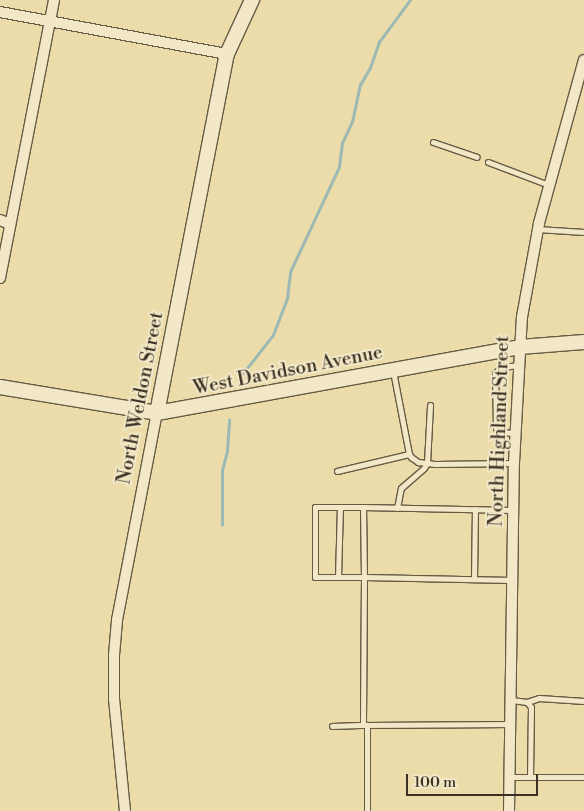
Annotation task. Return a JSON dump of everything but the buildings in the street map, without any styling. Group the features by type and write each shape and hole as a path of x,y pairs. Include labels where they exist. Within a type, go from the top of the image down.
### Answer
{"street":[{"path":"0,278 5,222 54,0"},
{"name":"North Weldon Street","path":"125,811 114,699 114,654 117,620 227,54 252,0"},
{"path":"0,12 227,54"},
{"name":"North Highland Street","path":"509,811 514,463 522,317 537,229 584,60"},
{"name":"West Davidson Avenue","path":"0,387 157,413 520,347 584,342"}],"lane":[{"path":"433,142 477,157"},
{"path":"488,162 549,185"},
{"path":"537,229 584,232"},
{"path":"516,433 499,432 496,428 495,373 502,367 519,365"},
{"path":"393,370 409,454 418,462 514,463"},
{"path":"396,508 400,488 424,468 427,463 430,406"},
{"path":"337,471 409,454"},
{"path":"513,580 315,577 315,506 514,510"},
{"path":"338,577 340,507"},
{"path":"363,507 367,811"},
{"path":"474,579 475,509"},
{"path":"510,700 527,702 539,698 584,701"},
{"path":"527,702 531,707 530,777"},
{"path":"332,726 510,724"},
{"path":"509,777 584,777"}],"waterway":[{"path":"240,377 273,335 287,298 290,272 339,167 342,143 352,122 360,85 370,68 379,42 410,0"},
{"path":"222,525 222,470 227,451 229,420"}]}
